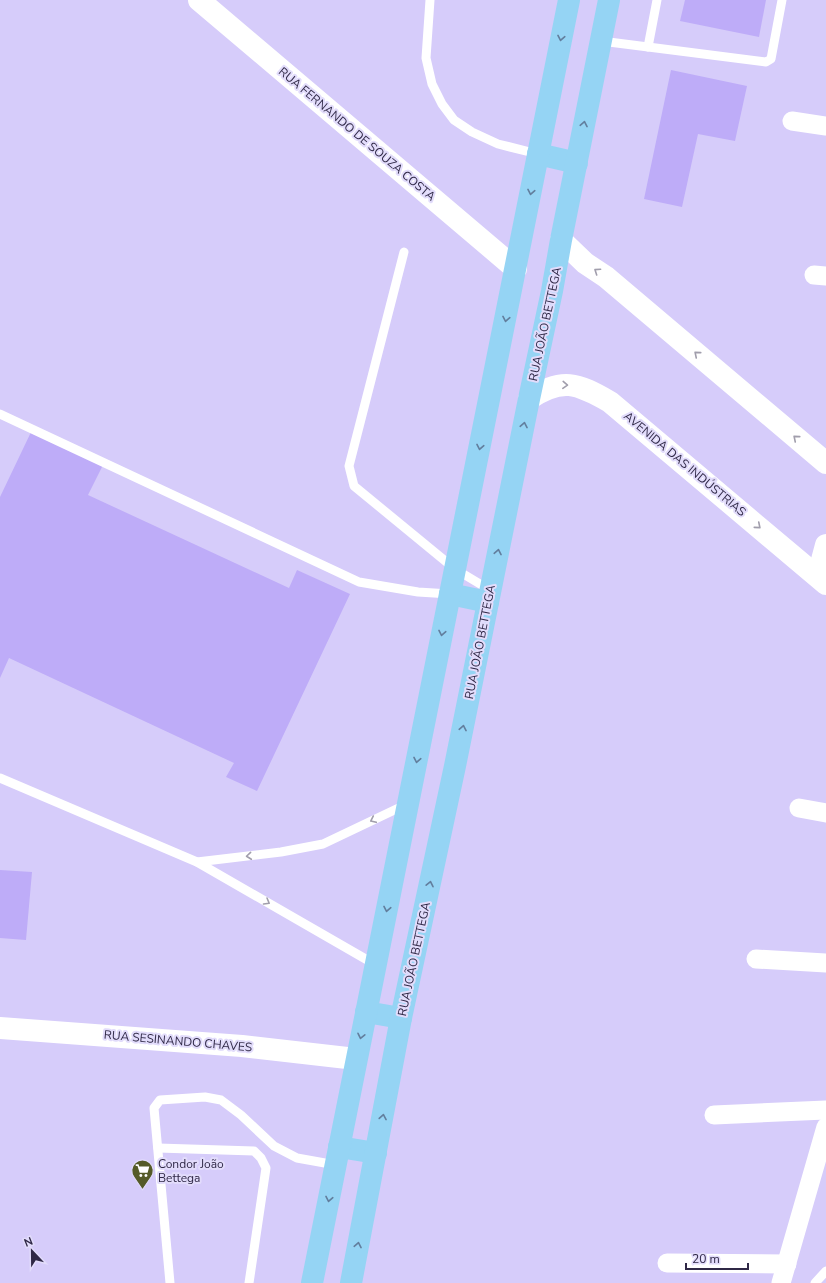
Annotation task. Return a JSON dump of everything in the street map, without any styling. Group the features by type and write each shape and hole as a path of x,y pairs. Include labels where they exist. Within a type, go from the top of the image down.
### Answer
{"main road":[{"path":"312,1283 569,0"},
{"name":"RUA JOÃO BETTEGA","path":"351,1283 401,1018 490,596 610,0"},
{"path":"538,154 577,163"},
{"path":"450,594 490,596"},
{"path":"366,1012 401,1018"},
{"path":"337,1156 376,1153"}],"street":[{"name":"RUA FERNANDO DE SOUZA COSTA","path":"199,0 516,269"},
{"path":"792,121 826,126"},
{"path":"561,240 585,263 606,277 826,463"},
{"name":"AVENIDA DAS INDÚSTRIAS","path":"529,399 541,391 557,385 566,385 580,386 610,402 823,581"},
{"path":"823,581 822,560 826,545"},
{"path":"799,808 826,813"},
{"path":"756,958 826,963"},
{"name":"RUA SESINANDO CHAVES","path":"0,1028 242,1046 356,1059"},
{"path":"714,1115 826,1110"},
{"path":"781,1283 826,1127"},
{"path":"667,1263 787,1264"}],"lane":[{"path":"430,0 426,58 432,84 442,104 454,120 472,132 498,144 538,154"},
{"path":"648,46 657,0"},
{"path":"601,41 766,62 771,59 782,0"},
{"path":"404,252 349,466 351,477 354,486 490,596"},
{"path":"0,414 358,582 418,592 450,594"},
{"path":"0,778 197,862 376,965"},
{"path":"197,862 280,852 323,844 408,803"},
{"path":"170,1283 154,1108 160,1100 206,1097 221,1100 241,1115 274,1146 297,1158 337,1156"},
{"path":"158,1148 254,1151 261,1158 266,1168 250,1283"},
{"path":"815,1283 826,1271"}],"building":[{"path":"685,0 766,0 759,37 680,21"},
{"path":"671,70 747,86 735,141 698,134 682,207 644,199"},
{"path":"32,430 104,463 88,495 289,588 297,570 350,594 257,791 226,777 234,763 9,658 0,678 0,497"},
{"path":"0,870 32,872 26,940 0,938"}],"place":[{"name":"Condor João Bettega","path":"143,1190"}]}
